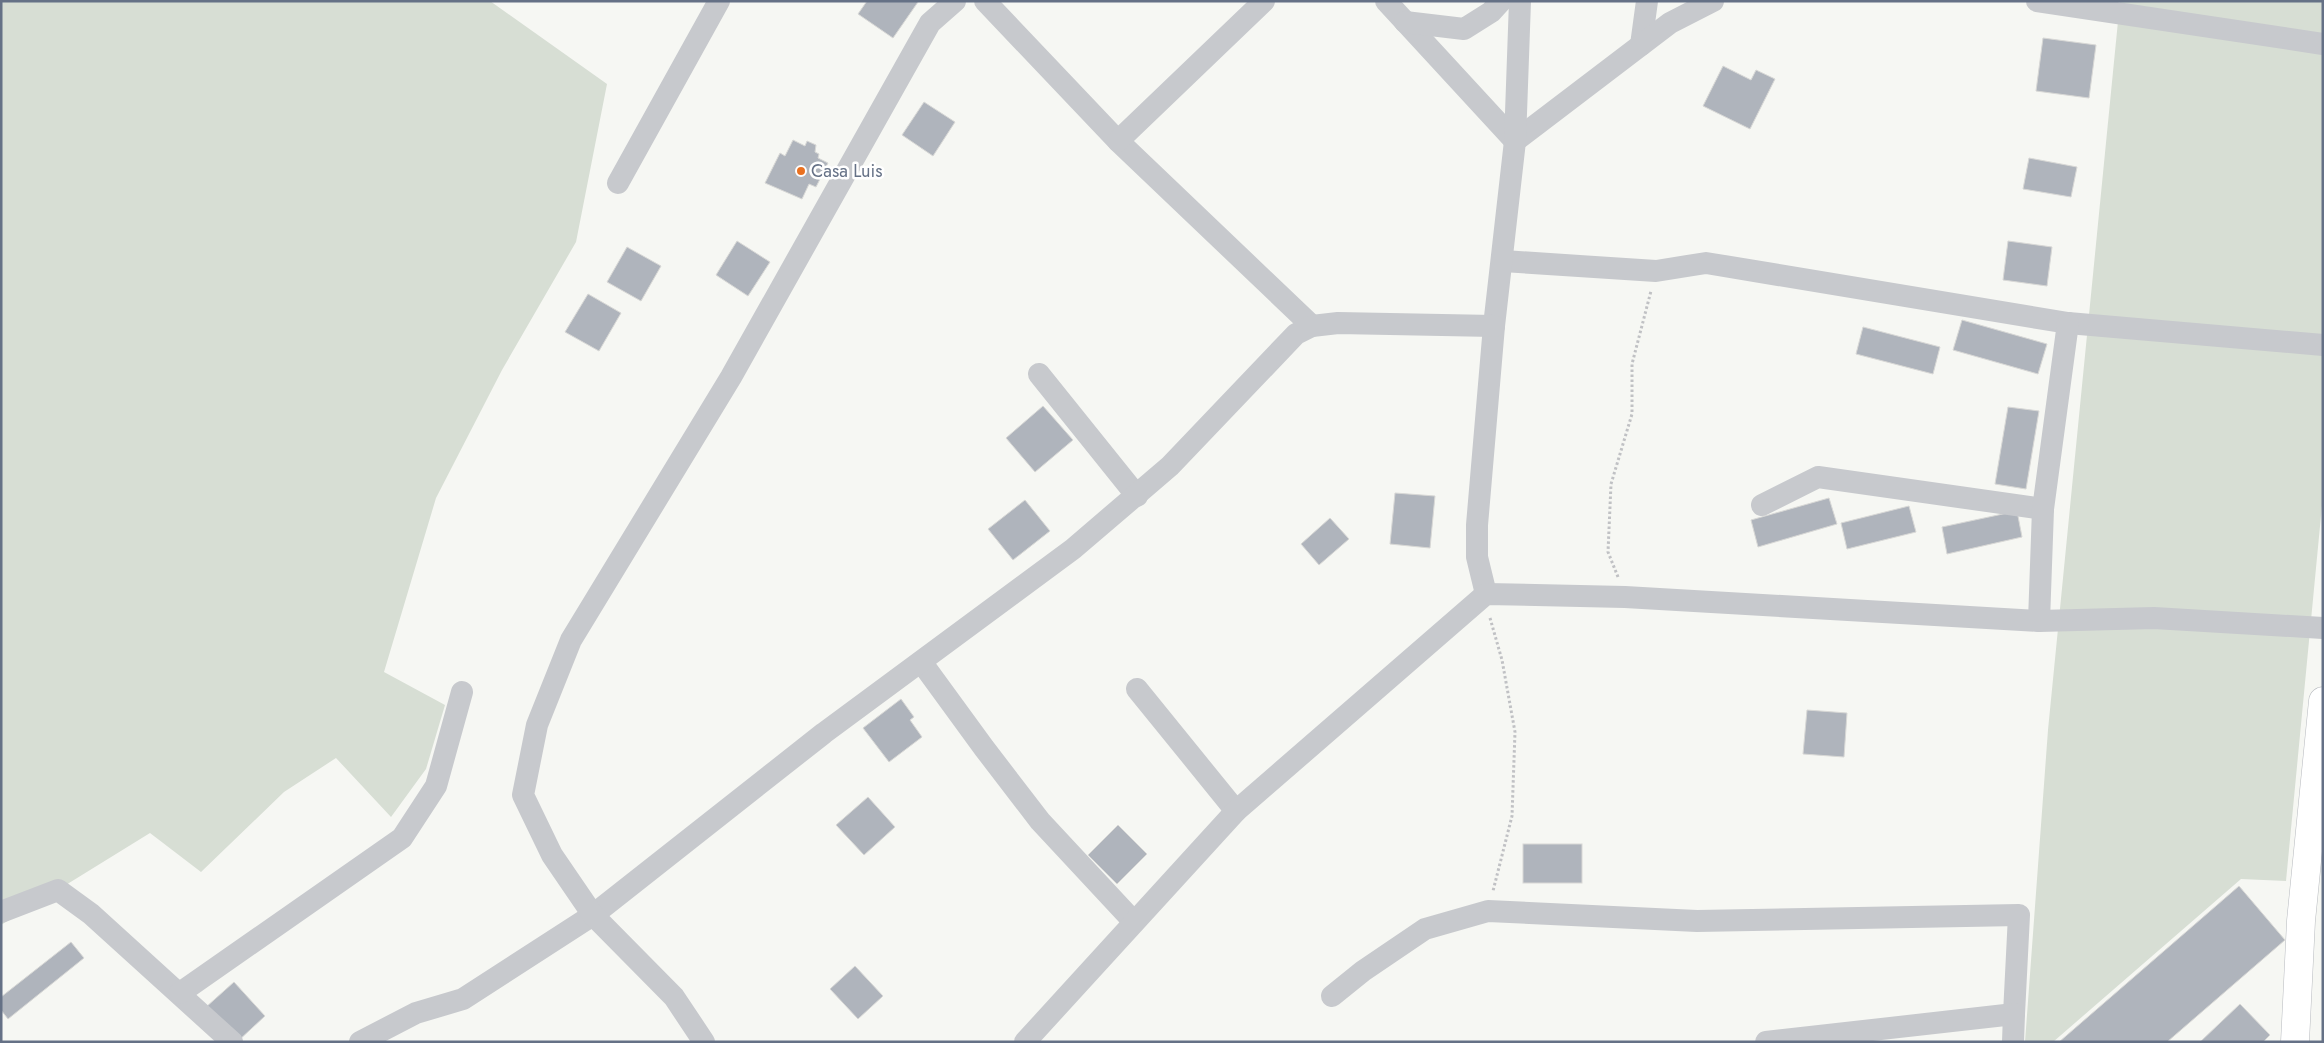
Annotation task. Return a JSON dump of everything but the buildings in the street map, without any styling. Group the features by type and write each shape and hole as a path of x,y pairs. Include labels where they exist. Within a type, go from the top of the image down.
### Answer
{"main road":[{"path":"2294,1042 2300,921 2323,700"}],"street":[{"path":"618,183 719,1"},
{"path":"704,1042 674,997 594,915 552,855 523,795 537,725 570,640 731,377 930,23 955,1"},
{"path":"986,1 1118,141 1312,326"},
{"path":"1118,141 1264,1"},
{"path":"1386,1 1515,140"},
{"path":"1405,22 1464,29 1491,12 1501,1"},
{"path":"1486,594 1477,557 1477,525 1494,326 1503,261 1515,140 1520,1"},
{"path":"1641,45 1647,1"},
{"path":"1515,140 1670,23 1713,1"},
{"path":"2038,1 2323,44"},
{"path":"1503,261 1656,271 1706,263 2068,323 2323,345"},
{"path":"360,1042 416,1013 463,999 594,915 824,733 922,663 1073,549 1170,466 1296,334 1312,326 1338,323 1494,326"},
{"path":"2039,621 2043,509 2068,323"},
{"path":"1039,374 1137,496"},
{"path":"1762,505 1818,477 2043,509"},
{"path":"1025,1042 1236,812 1486,594 1625,597 2039,621 2154,618 2323,628"},
{"path":"922,663 1040,821 1134,922"},
{"path":"1137,689 1236,812"},
{"path":"180,993 402,838 436,786 462,692"},
{"path":"1,912 58,890 91,914 232,1042"},
{"path":"1332,996 1363,971 1426,929 1488,911 1696,921 2019,915 2013,1042"},
{"path":"1766,1042 2014,1014"}],"path":[{"path":"1625,597 1608,552 1611,484 1632,414 1632,364 1656,271"},
{"path":"1486,594 1490,618 1502,660 1515,732 1512,816 1488,911"}],"shaded area":[{"path":"1,1 490,1 607,84 576,242 502,370 436,498 384,672 445,705 426,769 391,817 336,758 284,792 201,872 150,833 1,925"},
{"path":"2120,1 2323,1 2323,495 2286,881 2241,879 2053,1042 2025,1042 2048,730"}],"place":[{"name":"Casa Luis","path":"801,171"}]}
